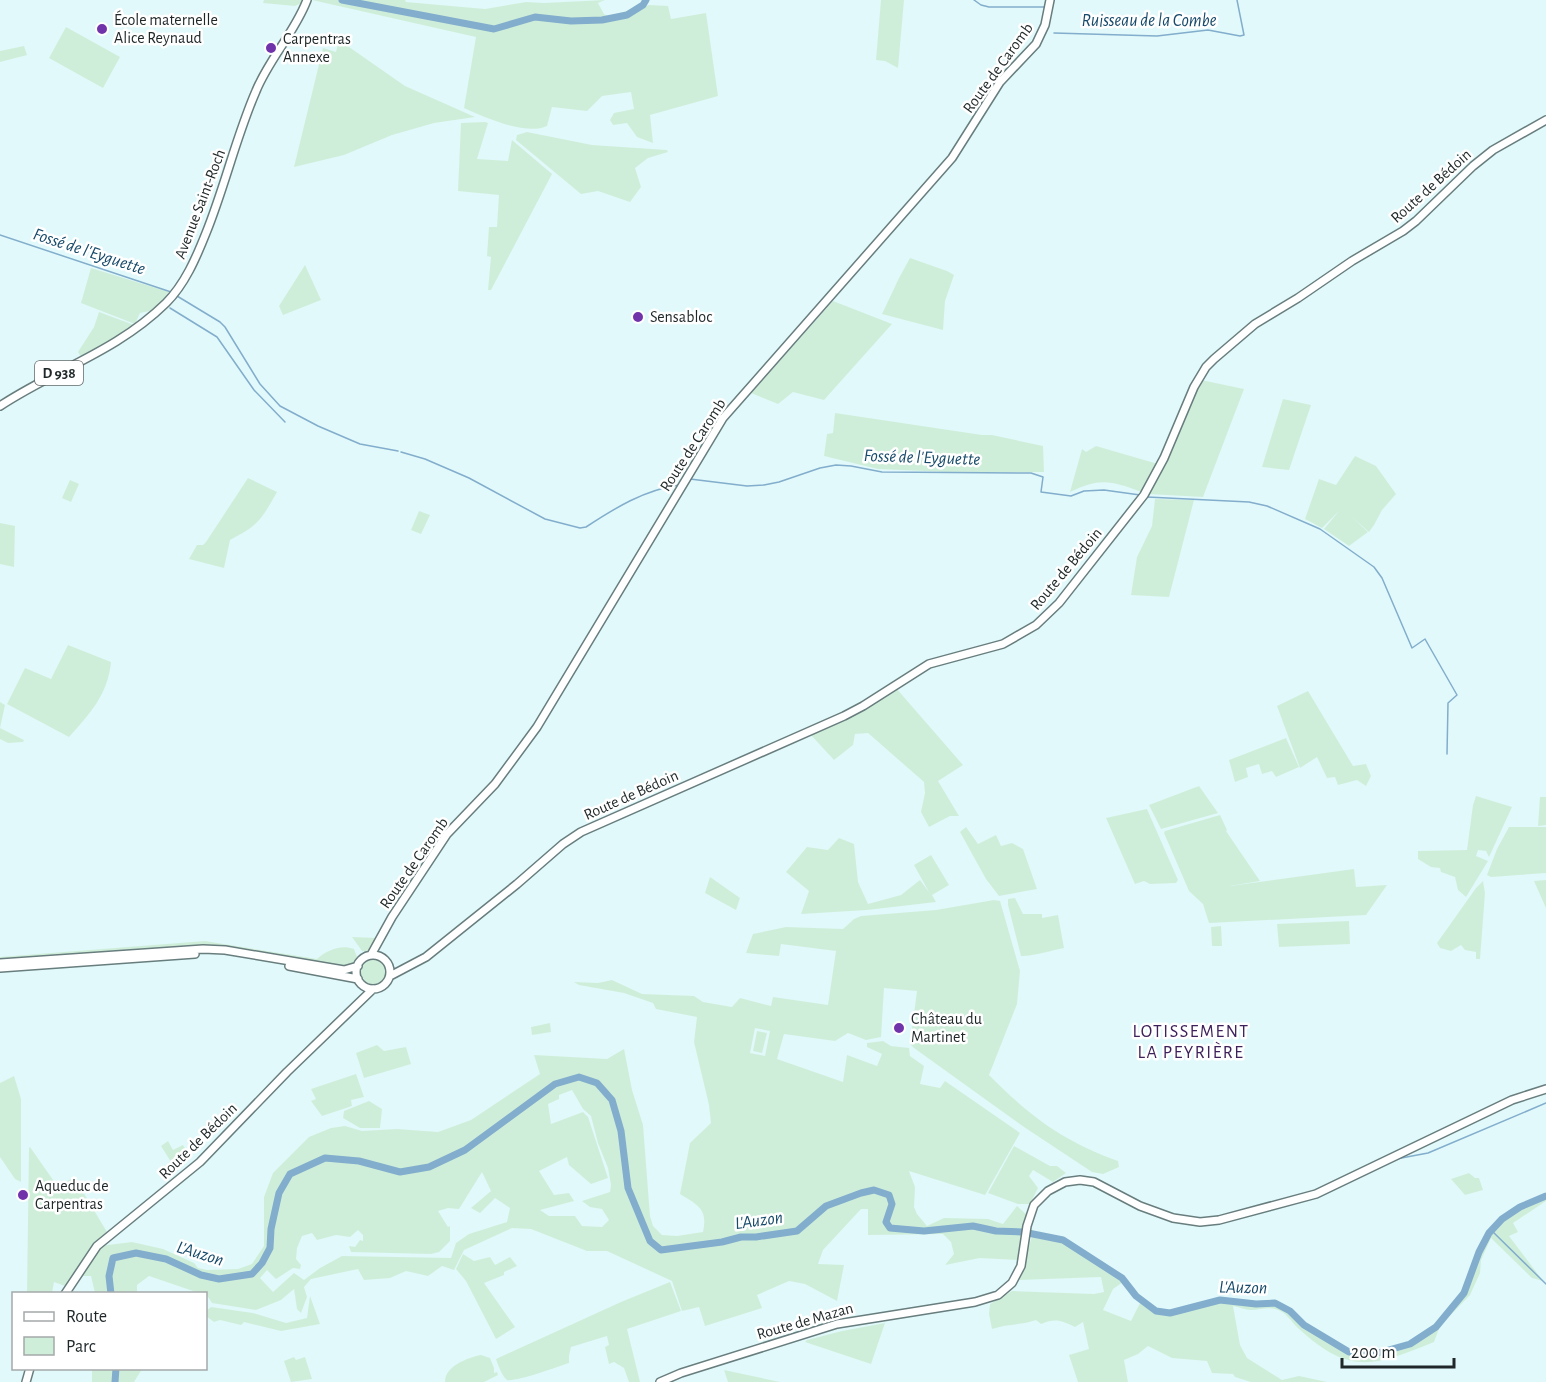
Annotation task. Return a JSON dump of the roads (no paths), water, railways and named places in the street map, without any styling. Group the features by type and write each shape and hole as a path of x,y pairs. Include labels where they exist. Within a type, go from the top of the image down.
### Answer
{"main road":[{"name":"Route de Caromb","path":"371,955 406,895 447,834 495,784 533,734 723,418 952,158 1000,82 1036,44 1045,25 1050,0"},
{"name":"Avenue Saint-Roch","path":"0,406 119,341 156,312 174,294 198,254 222,192 256,89 307,1"},
{"name":"Route de Bédoin","path":"390,976 413,965 436,949 563,844 581,832 844,716 929,664 1004,644 1036,625 1059,603 1144,495 1164,458 1198,379 1214,360 1256,324 1352,261 1403,231 1493,150 1546,120"},
{"path":"381,957 382,941 386,929"},
{"path":"0,963 203,949 225,950 344,970 357,966 364,958 371,955 381,957 389,966 390,976 382,987 373,989 360,982 214,954 0,968"},
{"path":"389,966 413,965"},
{"path":"357,966 360,982"},
{"name":"Route de Bédoin","path":"353,1009 360,994 360,982"},
{"name":"Route de Bédoin","path":"66,1292 97,1246 200,1162 287,1072 373,989"},
{"name":"Route de Mazan","path":"660,1382 681,1373 837,1324 991,1298 1008,1288 1016,1278 1021,1266 1029,1219 1040,1203 1061,1188 1072,1185 1091,1185 1110,1191 1151,1211 1182,1220 1209,1221 1254,1212 1316,1194 1512,1100 1546,1089"}],"waterway":[{"path":"342,0 494,29 535,17 571,21 602,20 627,15 643,5 646,0"},
{"name":"Ruisseau de la Combe","path":"974,0 989,7 1046,7"},
{"name":"Ruisseau de la Combe","path":"1054,33 1157,36 1208,30 1240,36 1244,35 1237,0"},
{"name":"Fossé de l'Eyguette","path":"0,235 171,292"},
{"name":"Fossé de l'Eyguette","path":"177,296 225,327 260,384 280,406 360,444 398,451"},
{"path":"170,308 217,337 254,390 285,422"},
{"name":"Fossé de l'Eyguette","path":"401,452 425,459 469,478 545,519 580,528 586,527 642,495 679,485"},
{"name":"Fossé de l'Eyguette","path":"690,479 747,486 764,485 836,465 882,472 1031,473 1043,477 1041,492 1071,496 1084,491 1104,490 1140,495"},
{"name":"Fossé de l'Eyguette","path":"1147,497 1249,502 1267,506 1320,529 1374,567 1382,578 1412,648 1425,639 1457,695 1448,703 1447,754"},
{"name":"L'Auzon","path":"111,1292 109,1276 113,1258 136,1253 166,1259 201,1275 219,1279 252,1274 262,1263 270,1248 271,1229 279,1193 290,1174 325,1158 359,1161 400,1172 429,1167 465,1150 555,1084 579,1077 597,1083 612,1100 621,1131 628,1188 650,1241 661,1250 722,1242 741,1237 797,1231 826,1206 874,1190 889,1195 892,1204 886,1222 890,1228 924,1231 973,1226 1063,1240 1122,1278 1136,1296 1156,1311 1170,1313 1220,1300 1256,1304 1275,1303 1290,1311 1304,1325 1349,1352 1378,1353 1410,1344 1436,1327 1464,1293 1479,1252 1489,1233 1502,1219 1520,1207 1546,1196"},
{"path":"1396,1159 1428,1153 1546,1103"},
{"path":"1491,1230 1546,1284"},
{"name":"L'Auzon","path":"115,1382 116,1370"}],"place":[{"name":"École maternelle Alice Reynaud","path":"102,29"},
{"name":"Carpentras Annexe","path":"271,48"},
{"name":"Sensabloc","path":"638,317"},
{"name":"Château du Martinet","path":"899,1028"},
{"name":"Aqueduc de Carpentras","path":"23,1195"}],"district":[{"name":"LOTISSEMENT LA PEYRIÈRE","path":"1191,1042"}]}
